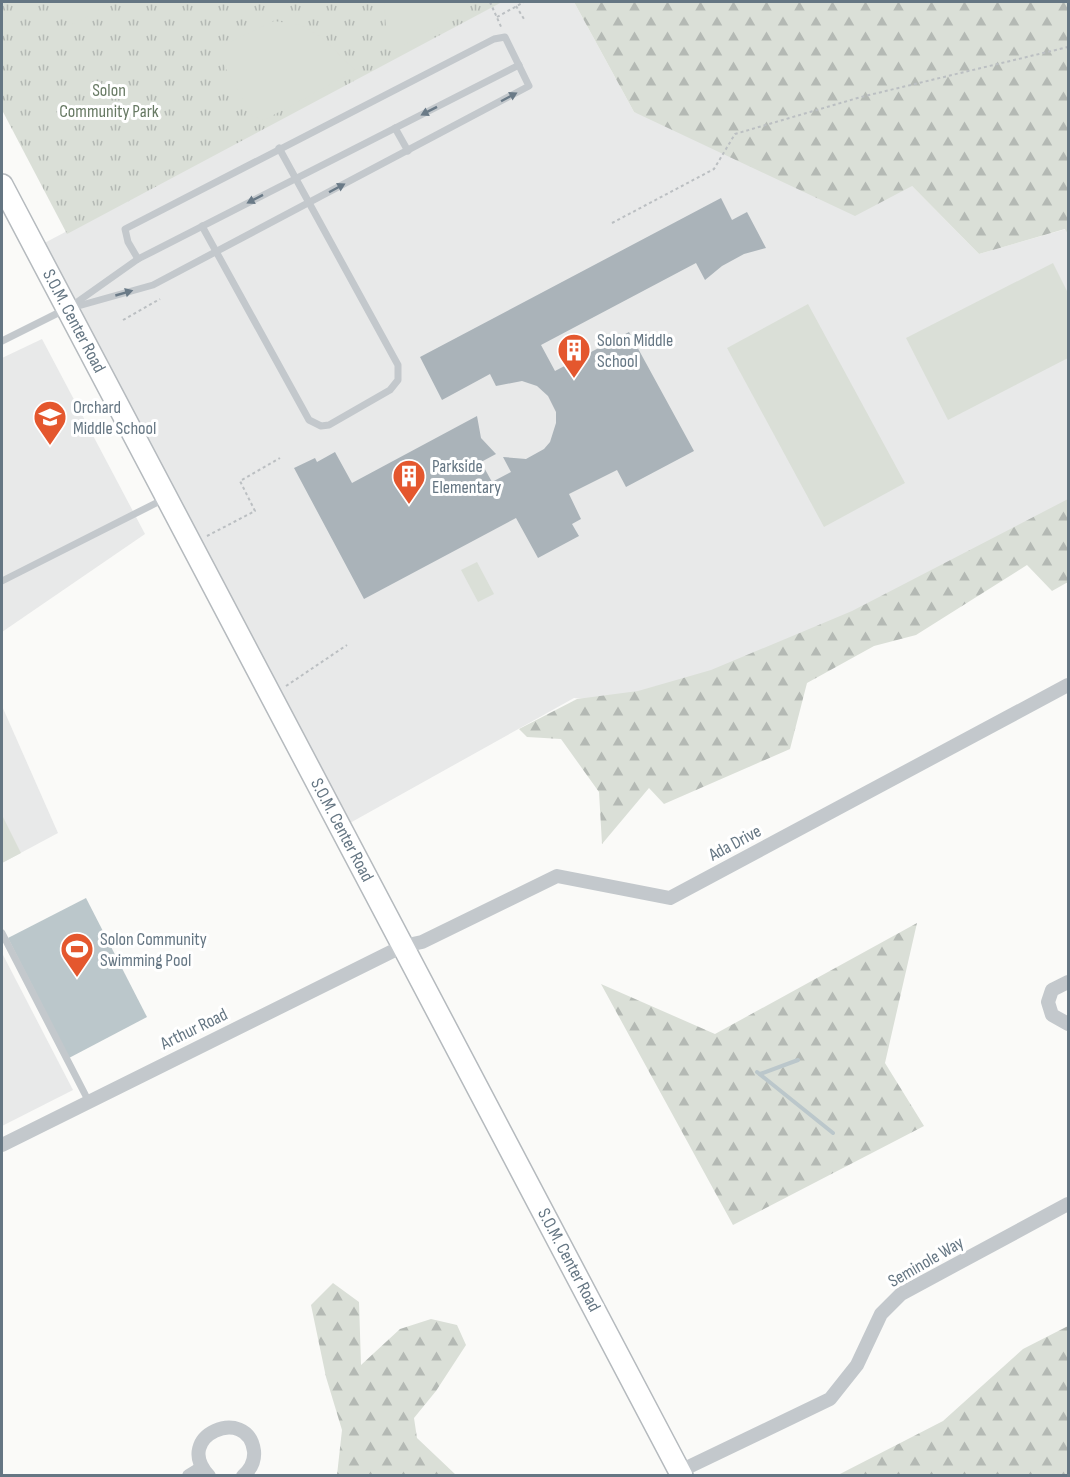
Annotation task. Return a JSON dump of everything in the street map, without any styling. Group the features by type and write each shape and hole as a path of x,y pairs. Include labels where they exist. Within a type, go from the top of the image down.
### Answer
{"main road":[{"name":"S.O.M. Center Road","path":"2,185 681,1473"}],"street":[{"name":"Ada Drive","path":"403,946 422,942 556,876 670,898 1068,685"},
{"name":"Arthur Road","path":"2,1145 403,946"},
{"path":"1068,982 1052,990 1048,1002 1052,1015 1068,1024"},
{"name":"Seminole Way","path":"681,1473 830,1399 857,1365 881,1314 901,1294 1068,1204"},
{"path":"189,1476 206,1472 199,1452 205,1437 219,1428 235,1428 249,1438 253,1447 252,1464 243,1476"}],"lane":[{"path":"68,308 153,285 529,86 505,37 494,39 124,230 138,259"},
{"path":"2,341 68,308 138,259 519,65"},
{"path":"395,128 408,151"},
{"path":"202,226 309,420 321,426 329,425 390,390 398,380 398,365 354,280 308,203 279,148"},
{"path":"4,579 167,498"},
{"path":"2,933 89,1102"}],"path":[{"path":"490,2 505,37"},
{"path":"497,17 524,2"},
{"path":"516,6 524,19"},
{"path":"612,223 714,169 735,134 872,94 1068,47"},
{"path":"123,320 160,299"},
{"path":"207,536 255,511 240,481 280,458"},
{"path":"286,686 347,645"}],"shaded area":[{"path":"501,2 574,2 634,112 912,186 979,254 1066,229 1068,234 1068,504 689,708 574,698 341,828 35,248"},
{"name":"Orchard Middle School","path":"42,339 145,534 2,632 2,358"},
{"path":"2,706 58,833 2,863"},
{"name":"Solon Community Swimming Pool","path":"86,898 147,1017 69,1058 8,938"},
{"path":"2,953 73,1090 2,1126"}],"green space":[{"name":"Solon Community Park","path":"2,2 502,2 67,234 2,110"},
{"path":"63,2 112,2 73,25"},
{"path":"384,2 469,2 461,15 398,48 386,27"},
{"path":"574,2 1068,2 1068,234 1065,229 979,254 912,186 855,216 634,112"},
{"path":"274,21 301,25 321,37 356,71 264,120 252,116 215,49"},
{"path":"1053,263 1068,293 1068,358 948,420 906,338"},
{"path":"808,304 905,483 824,527 727,348"},
{"path":"1068,499 1068,582 1052,591 1027,565 916,635 874,646 807,683 790,749 664,804 649,788 602,844 599,792 561,739 527,737 519,729 577,699 638,691 711,670 852,611"},
{"path":"477,562 494,594 478,602 461,570"},
{"path":"2,815 21,853 2,863"},
{"path":"917,923 885,1063 924,1126 733,1225 601,984 715,1034"},
{"path":"333,1283 359,1302 361,1365 400,1329 431,1319 457,1325 466,1345 436,1391 414,1418 417,1438 456,1475 337,1475 342,1430 326,1377 311,1305"},
{"path":"1068,1326 1068,1475 838,1475 943,1421 1023,1349"}],"building":[{"name":"Solon Middle School","path":"721,198 732,220 747,212 766,248 744,254 722,266 705,280 696,263 541,345 555,371 629,332 694,451 626,487 617,470 569,494 581,519 572,524 579,536 538,558 516,518 364,599 294,468 315,458 317,462 335,452 352,483 477,416 481,438 496,454 481,462 492,482 511,472 503,457 526,459 544,449 550,442 556,423 556,412 548,396 537,386 522,381 496,386 490,374 442,400 420,357"}],"waterway":[{"path":"760,1074 798,1060"},
{"path":"757,1072 833,1133"}],"place":[{"name":"Solon Middle School","path":"574,379"},
{"name":"Orchard Middle School","path":"50,446"},
{"name":"Parkside Elementary","path":"409,505"},
{"name":"Solon Community Swimming Pool","path":"77,978"}]}
